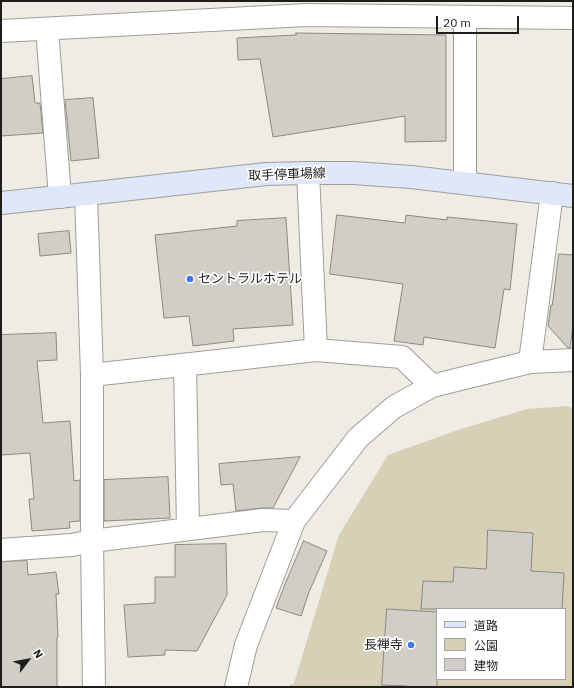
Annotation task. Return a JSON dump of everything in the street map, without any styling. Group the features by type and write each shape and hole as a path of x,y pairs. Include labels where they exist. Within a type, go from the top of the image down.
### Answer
{"main road":[{"name":"取手停車場線","path":"1,203 266,174 360,173 411,177 563,195"}],"street":[{"path":"1,32 306,15 573,18"},
{"path":"465,17 465,183"},
{"path":"46,29 60,197"},
{"path":"308,174 316,350"},
{"path":"86,194 92,375 94,687"},
{"path":"530,362 563,195"},
{"path":"92,375 316,350 402,357 432,386"},
{"path":"236,687 246,645 294,521 358,438 394,406 432,386 530,362 573,360"},
{"path":"185,365 188,529"},
{"path":"1,550 72,545 92,541 263,520 294,521"}],"green space":[{"path":"568,406 573,409 573,687 287,687 294,683 339,535 388,455 458,430 527,409"}],"building":[{"path":"296,33 446,35 446,141 405,142 405,116 273,137 260,59 238,60 237,38 296,35"},
{"path":"32,76 35,103 40,103 43,133 1,136 1,79"},
{"path":"93,98 99,158 71,161 65,100"},
{"path":"337,215 405,223 406,215 447,220 447,217 517,224 510,290 504,289 495,348 424,337 423,345 394,341 403,284 330,274"},
{"path":"286,218 293,325 233,329 234,341 193,346 189,316 164,318 155,235 237,226 237,221"},
{"path":"69,231 71,253 40,256 38,234"},
{"path":"559,254 573,255 573,326 570,348 568,348 548,326"},
{"path":"56,333 57,360 37,361 43,423 70,421 74,481 80,480 80,521 69,522 70,528 32,531 29,499 34,499 30,453 1,455 1,335"},
{"path":"300,457 273,508 236,511 233,484 221,485 219,464"},
{"path":"168,477 170,518 104,521 104,480"},
{"path":"488,530 533,533 531,571 564,573 562,608 421,609 423,581 453,582 454,567 486,569"},
{"path":"304,541 327,551 309,592 301,616 276,608"},
{"path":"226,544 227,595 197,651 165,650 165,655 128,657 124,605 155,603 155,577 175,577 175,545"},
{"path":"27,561 28,575 56,572 59,594 56,594 58,637 57,687 1,687 1,562"},
{"path":"387,609 436,612 437,687 382,685"}],"place":[{"name":"セントラルホテル","path":"190,279"},
{"name":"長禅寺","path":"411,645"}]}
